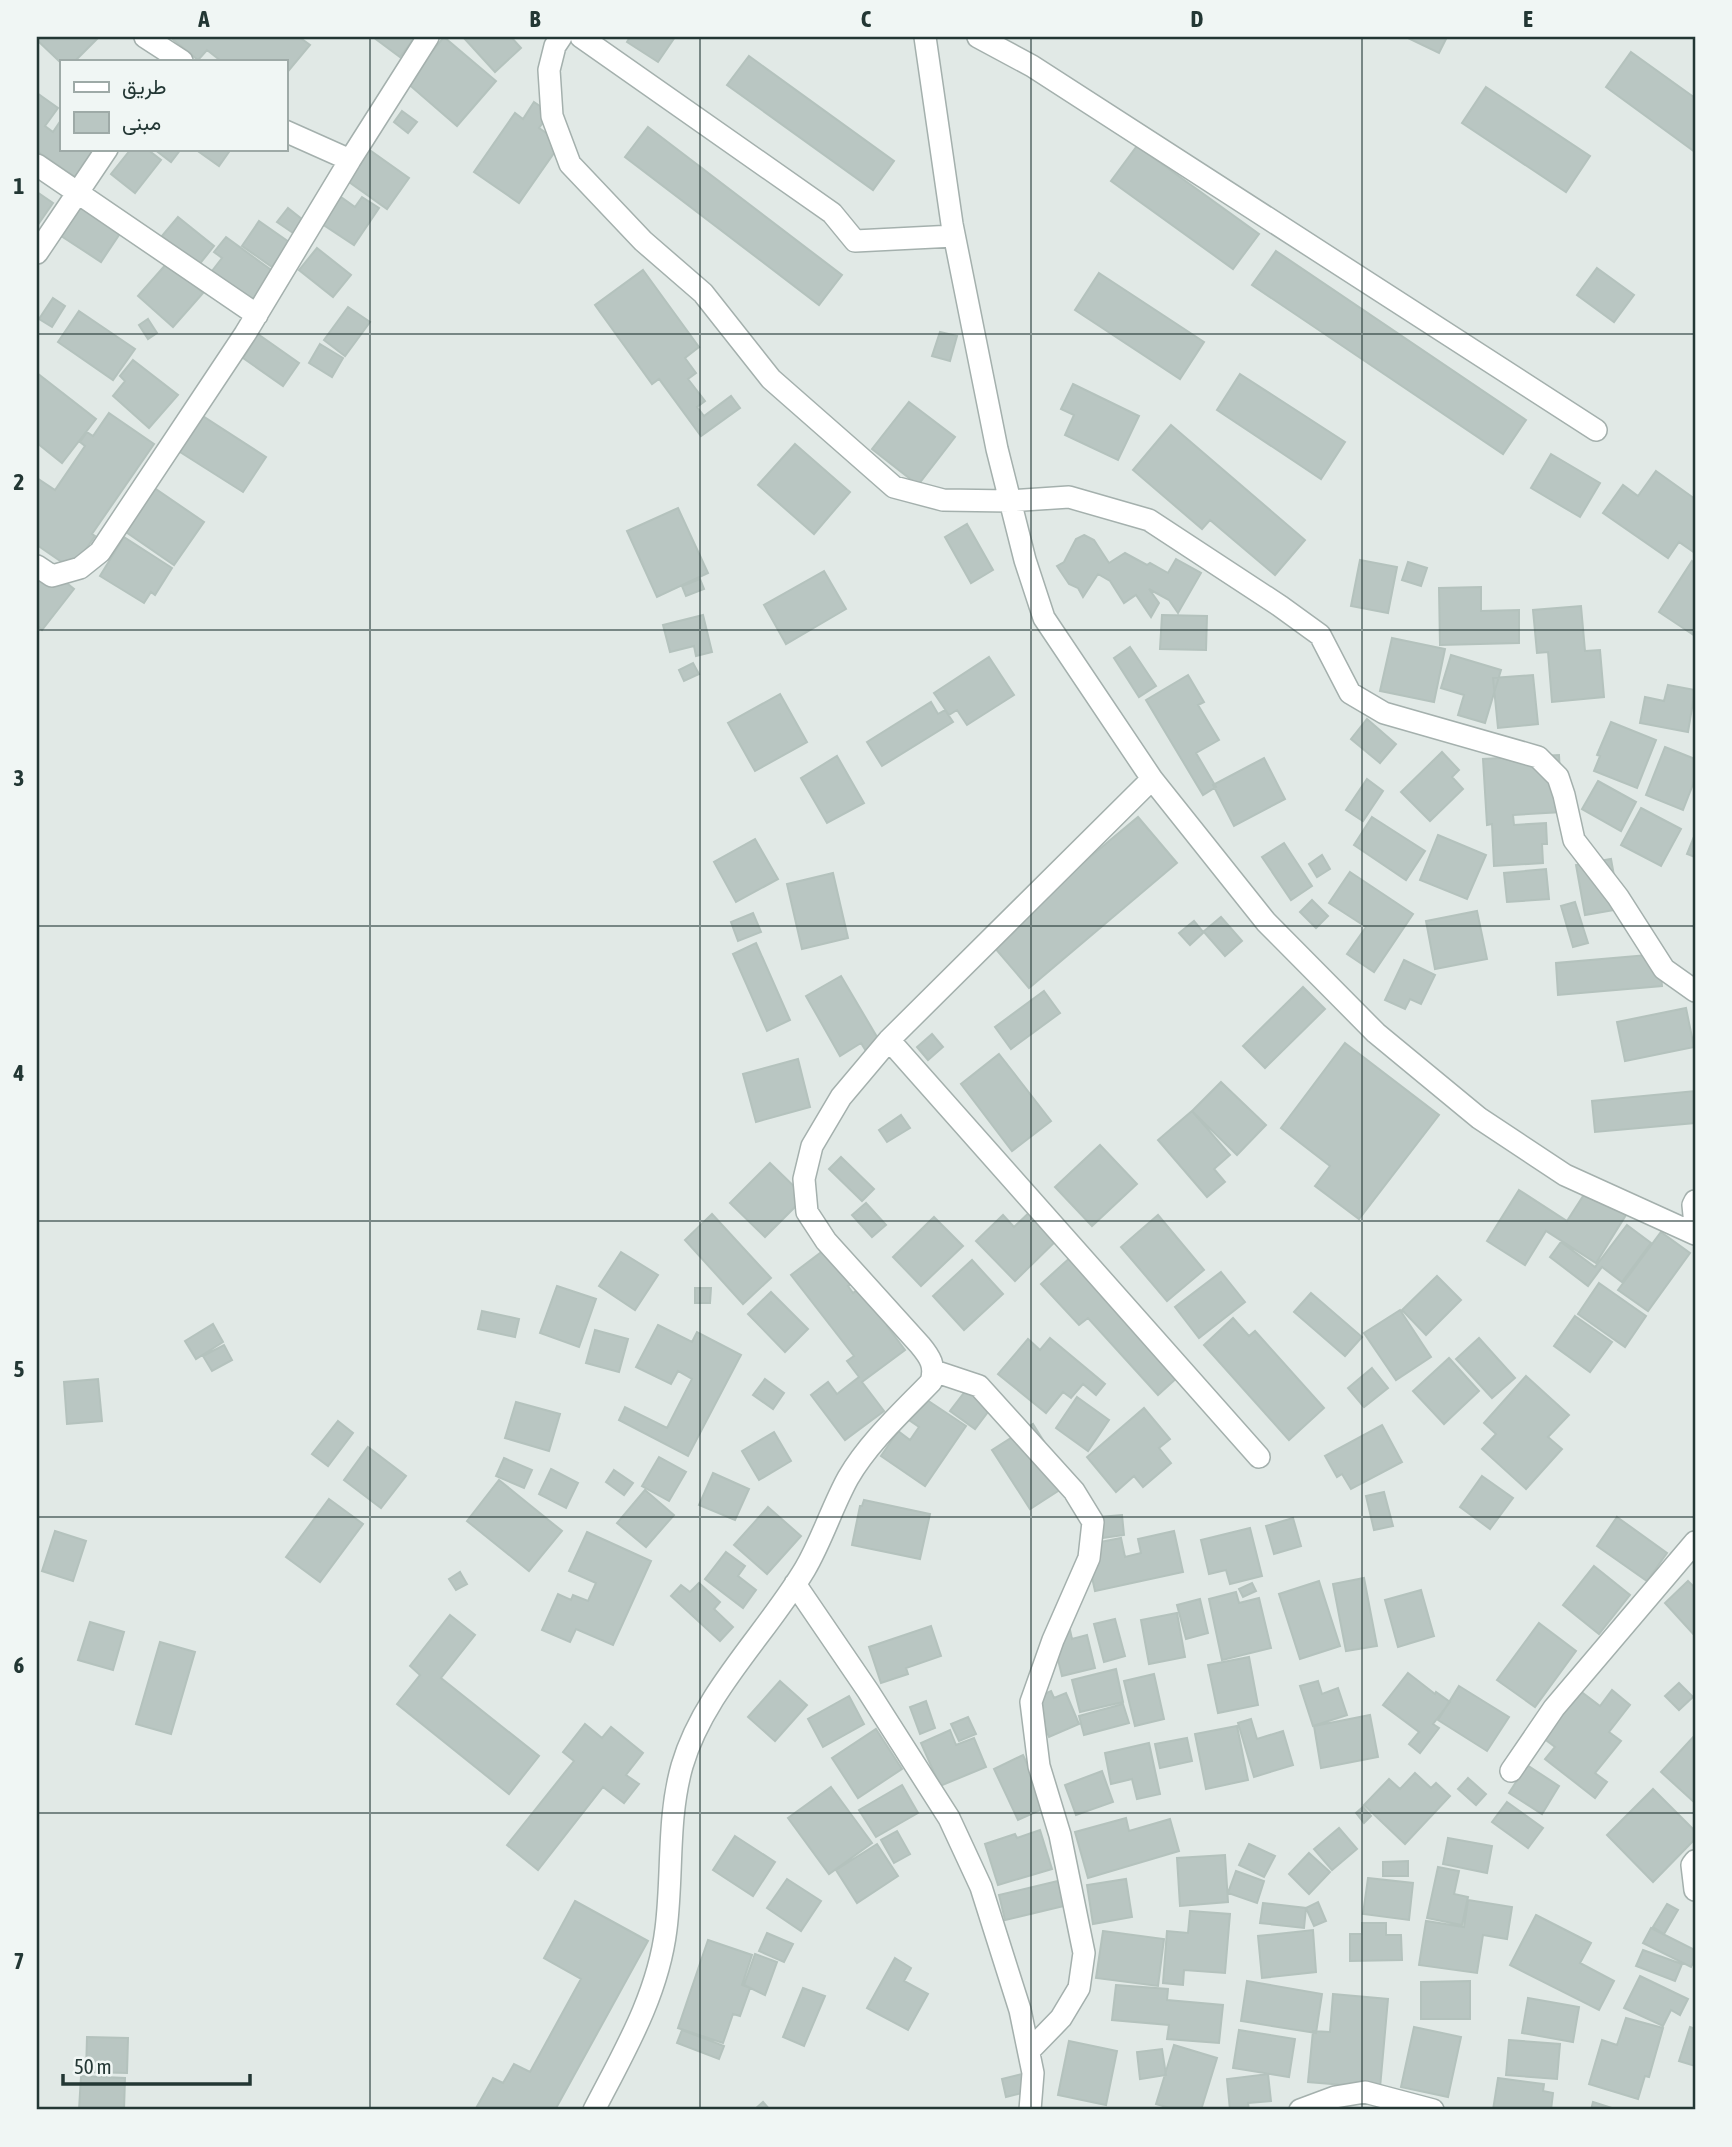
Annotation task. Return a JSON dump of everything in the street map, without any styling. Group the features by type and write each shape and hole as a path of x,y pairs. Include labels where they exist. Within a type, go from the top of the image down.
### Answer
{"street":[{"path":"145,37 175,59"},
{"path":"37,566 52,576 80,568 100,552 257,315 428,37"},
{"path":"561,37 555,46 550,70 552,116 570,164 643,241 704,293 771,379 894,487 943,500 1010,501 1069,497 1149,520 1320,635 1350,693 1384,713 1538,757 1558,777 1573,840 1618,897 1664,970 1695,991"},
{"path":"581,37 832,213 855,241 954,236"},
{"path":"925,37 954,236 997,449 1025,561 1044,618 1152,779 1266,922 1376,1033 1479,1118 1564,1175 1695,1234"},
{"path":"978,37 1044,74 1596,430"},
{"path":"287,132 350,160"},
{"path":"37,253 106,150"},
{"path":"37,165 257,315"},
{"path":"594,2110 646,2008 659,1968 667,1928 673,1801 695,1730 710,1704 806,1568 848,1478 867,1451 931,1382 934,1371 930,1357 826,1241 807,1212 804,1179 812,1146 841,1097 889,1040 1152,779"},
{"path":"889,1040 1259,1457"},
{"path":"1695,1201 1695,1225"},
{"path":"934,1371 979,1386 1074,1491 1093,1522 1089,1558 1053,1640 1031,1702 1039,1766 1060,1835 1084,1953 1079,1988 1061,2018 1029,2051"},
{"path":"1511,1771 1554,1708 1695,1542"},
{"path":"795,1584 949,1818 981,1887 1020,2010 1033,2073 1036,2109"},
{"path":"1695,1861 1692,1866 1695,1890"},
{"path":"1300,2110 1335,2097 1365,2092 1433,2110"}],"building":[{"path":"37,37 98,38 76,60 60,62"},
{"path":"170,37 299,37 310,45 287,73 287,60 220,60 207,50 198,60"},
{"path":"373,37 415,37 400,57"},
{"path":"444,37 496,81 457,126 406,82"},
{"path":"463,37 511,37 521,48 495,72"},
{"path":"630,37 675,37 658,62 627,42"},
{"path":"1406,37 1447,37 1439,53"},
{"path":"1631,52 1695,98 1695,152 1606,87"},
{"path":"749,56 894,161 873,190 727,85"},
{"path":"1486,87 1590,156 1566,192 1462,123"},
{"path":"37,93 58,108 45,126 53,132 60,122 60,150 98,150 78,179 37,151"},
{"path":"534,102 550,113 539,128 561,143 519,203 474,172 515,113 523,119"},
{"path":"402,111 417,122 408,133 394,122"},
{"path":"648,127 842,275 819,305 625,157"},
{"path":"364,146 409,178 387,209 342,177"},
{"path":"1137,146 1259,234 1233,269 1111,181"},
{"path":"130,150 148,150 161,160 135,193 111,174"},
{"path":"155,150 180,150 171,162"},
{"path":"196,150 230,150 219,166"},
{"path":"37,192 53,203 37,226"},
{"path":"341,197 355,207 362,197 379,208 354,245 322,224"},
{"path":"75,202 121,232 101,262 55,232"},
{"path":"288,208 303,220 293,233 277,222"},
{"path":"178,217 214,246 198,266 162,236"},
{"path":"259,221 289,242 272,267 242,246"},
{"path":"226,237 274,272 253,301 212,271 222,258 214,252"},
{"path":"317,248 351,275 333,297 299,270"},
{"path":"1276,251 1526,420 1503,454 1252,285"},
{"path":"168,262 203,293 173,327 138,296"},
{"path":"1597,268 1634,295 1614,322 1577,295"},
{"path":"643,270 699,347 685,358 696,373 688,379 705,401 697,407 704,416 731,396 740,408 701,436 659,379 652,384 595,305"},
{"path":"1099,273 1204,342 1180,379 1075,310"},
{"path":"53,298 65,306 52,327 39,319"},
{"path":"348,307 370,322 345,356 324,340"},
{"path":"79,311 135,349 113,380 58,342"},
{"path":"148,319 157,333 148,339 139,325"},
{"path":"255,332 299,363 283,386 243,358 250,347 246,345"},
{"path":"940,332 957,336 950,361 932,356"},
{"path":"320,344 343,358 332,377 309,363"},
{"path":"133,360 178,395 149,428 113,396 125,381 120,376"},
{"path":"37,373 96,419 62,463 37,443"},
{"path":"1240,374 1345,442 1321,479 1217,410"},
{"path":"1073,384 1139,416 1118,460 1065,435 1074,415 1061,409"},
{"path":"909,402 955,437 918,485 872,449"},
{"path":"192,409 266,457 243,492 169,445"},
{"path":"109,413 154,444 92,534 95,536 72,569 37,545 37,478 55,490 85,446 80,442 87,432 93,436"},
{"path":"1171,425 1305,540 1275,575 1210,520 1202,529 1133,470"},
{"path":"795,444 850,492 814,534 758,485"},
{"path":"1551,454 1600,483 1580,517 1531,488"},
{"path":"1656,471 1695,499 1695,553 1679,542 1668,558 1603,513 1623,485 1638,496"},
{"path":"153,487 204,522 174,565 123,530"},
{"path":"678,508 708,573 657,597 627,531"},
{"path":"967,524 993,570 971,583 945,537"},
{"path":"1084,535 1094,540 1109,563 1125,553 1168,573 1176,559 1201,573 1178,613 1169,600 1149,589 1159,603 1151,617 1136,595 1124,603 1110,581 1098,574 1083,597 1078,588 1069,584 1057,566 1064,562 1076,539"},
{"path":"124,537 172,568 155,595 151,592 144,603 100,576"},
{"path":"1360,560 1397,567 1388,613 1351,606"},
{"path":"1692,561 1695,563 1695,636 1659,612"},
{"path":"1408,562 1427,568 1421,586 1402,580"},
{"path":"43,564 74,589 42,630 37,625 37,573"},
{"path":"824,571 846,609 786,644 764,605"},
{"path":"700,579 704,589 686,596 682,586"},
{"path":"1481,587 1481,611 1519,610 1519,643 1440,645 1439,588"},
{"path":"1581,606 1585,651 1600,650 1604,697 1552,702 1548,652 1537,653 1533,610"},
{"path":"703,615 712,652 696,656 694,646 670,652 663,625"},
{"path":"1162,615 1207,616 1206,650 1160,649"},
{"path":"1392,638 1445,649 1434,702 1380,691"},
{"path":"1130,647 1156,686 1139,697 1114,658"},
{"path":"1451,655 1501,670 1485,723 1458,715 1464,695 1441,688"},
{"path":"989,657 1014,695 967,725 957,710 949,715 934,693"},
{"path":"693,663 699,674 684,681 679,670"},
{"path":"1188,675 1204,702 1198,705 1219,740 1196,753 1216,787 1203,795 1146,700"},
{"path":"1533,675 1538,724 1498,728 1493,678"},
{"path":"1668,685 1695,690 1688,732 1640,723 1645,697 1664,701"},
{"path":"780,694 807,742 755,771 728,723"},
{"path":"931,702 938,714 945,710 953,722 882,766 867,742"},
{"path":"1367,719 1396,744 1380,763 1351,739"},
{"path":"1611,722 1656,740 1637,788 1594,771 1600,756 1597,755"},
{"path":"1665,747 1695,759 1695,779 1683,810 1646,795"},
{"path":"1442,752 1459,770 1452,777 1463,789 1430,821 1401,792"},
{"path":"1559,755 1562,812 1513,815 1514,825 1546,823 1547,844 1542,844 1543,863 1494,866 1492,824 1487,825 1483,759"},
{"path":"837,756 864,803 827,823 801,778"},
{"path":"1264,758 1285,799 1234,826 1213,785"},
{"path":"1367,779 1383,791 1363,821 1346,810"},
{"path":"1598,781 1636,802 1621,831 1582,809"},
{"path":"1641,808 1681,829 1661,866 1621,845"},
{"path":"1138,817 1177,863 1029,988 989,941"},
{"path":"1372,817 1425,851 1406,880 1354,845"},
{"path":"1695,834 1695,857 1687,854"},
{"path":"1438,835 1486,855 1467,899 1420,880"},
{"path":"755,839 778,879 736,902 714,862"},
{"path":"1284,843 1312,886 1291,900 1262,857"},
{"path":"1322,855 1330,869 1317,877 1309,864"},
{"path":"1611,859 1620,909 1585,915 1576,865"},
{"path":"1546,869 1549,899 1507,902 1504,873"},
{"path":"1350,872 1413,914 1374,972 1347,954 1366,927 1329,903"},
{"path":"833,873 848,938 802,949 787,884"},
{"path":"1312,900 1328,916 1316,928 1300,912"},
{"path":"1575,902 1588,943 1573,947 1561,906"},
{"path":"1477,911 1487,959 1435,969 1426,921"},
{"path":"753,913 761,932 738,941 731,922"},
{"path":"1221,917 1242,941 1225,956 1204,932 1190,945 1179,933 1194,921 1203,932"},
{"path":"756,943 790,1020 767,1031 733,954"},
{"path":"1659,954 1662,986 1558,995 1556,963"},
{"path":"1404,960 1435,975 1421,1004 1410,999 1405,1009 1385,1000"},
{"path":"841,976 880,1042 866,1051 861,1043 840,1056 806,996"},
{"path":"1303,987 1325,1009 1265,1068 1243,1046"},
{"path":"1044,991 1060,1013 1011,1049 995,1027"},
{"path":"1686,1008 1694,1047 1625,1061 1617,1022"},
{"path":"932,1034 943,1047 928,1060 917,1047"},
{"path":"1345,1043 1439,1115 1359,1219 1315,1186 1330,1166 1281,1128"},
{"path":"999,1054 1051,1121 1012,1151 961,1084"},
{"path":"798,1059 810,1107 756,1122 743,1074"},
{"path":"1221,1082 1266,1125 1237,1155 1192,1111"},
{"path":"1695,1091 1695,1123 1595,1132 1592,1101"},
{"path":"1192,1111 1230,1155 1214,1169 1225,1182 1207,1197 1158,1140"},
{"path":"901,1115 910,1128 887,1142 879,1130"},
{"path":"1100,1145 1137,1184 1092,1226 1055,1187"},
{"path":"841,1157 874,1189 862,1201 829,1169"},
{"path":"770,1163 805,1197 765,1237 730,1203"},
{"path":"1519,1190 1567,1221 1587,1190 1626,1215 1596,1263 1546,1231 1525,1265 1487,1241"},
{"path":"866,1203 886,1225 872,1237 852,1215"},
{"path":"1037,1205 1064,1233 1015,1281 976,1241 1003,1215 1014,1227"},
{"path":"712,1214 771,1278 743,1304 685,1240"},
{"path":"1158,1215 1204,1270 1167,1301 1121,1247"},
{"path":"934,1217 963,1246 921,1286 893,1257"},
{"path":"1627,1225 1651,1243 1622,1282 1602,1267 1588,1286 1550,1257 1561,1242 1595,1267"},
{"path":"1661,1232 1690,1253 1648,1311 1618,1290"},
{"path":"832,1244 859,1279 848,1286 853,1293 869,1281 897,1319 887,1326 905,1350 862,1382 884,1411 845,1440 811,1395 828,1382 837,1394 859,1377 847,1361 854,1356 791,1275"},
{"path":"1082,1247 1191,1365 1158,1395 1088,1318 1079,1325 1041,1284"},
{"path":"621,1252 658,1275 635,1310 599,1286"},
{"path":"972,1260 1003,1294 964,1330 933,1296"},
{"path":"1221,1272 1245,1302 1199,1338 1175,1307"},
{"path":"1437,1276 1461,1300 1426,1335 1402,1310"},
{"path":"1599,1283 1646,1316 1625,1347 1578,1314"},
{"path":"557,1286 596,1299 579,1347 540,1333"},
{"path":"695,1288 711,1288 710,1303 695,1303"},
{"path":"771,1292 808,1329 785,1352 748,1314"},
{"path":"1311,1293 1362,1337 1345,1356 1294,1312"},
{"path":"1400,1310 1431,1357 1396,1380 1364,1333"},
{"path":"482,1311 519,1319 515,1337 478,1329"},
{"path":"1575,1316 1612,1342 1590,1372 1554,1346"},
{"path":"1233,1318 1249,1336 1255,1331 1324,1408 1289,1440 1204,1345"},
{"path":"213,1324 223,1342 196,1359 185,1341"},
{"path":"658,1325 692,1342 697,1332 741,1355 688,1456 619,1420 625,1407 667,1428 692,1379 678,1371 671,1384 636,1367"},
{"path":"595,1330 628,1339 619,1372 586,1363"},
{"path":"1050,1338 1105,1384 1096,1395 1083,1384 1071,1398 1063,1392 1046,1413 998,1374 1028,1339 1040,1350"},
{"path":"1479,1338 1515,1378 1492,1398 1456,1359"},
{"path":"224,1345 232,1360 212,1371 203,1356"},
{"path":"1449,1358 1479,1391 1444,1424 1413,1391"},
{"path":"1372,1368 1388,1388 1364,1407 1348,1388"},
{"path":"1526,1376 1569,1415 1548,1437 1562,1449 1526,1489 1482,1449 1496,1434 1484,1423"},
{"path":"98,1379 102,1421 67,1424 64,1382"},
{"path":"765,1379 784,1393 773,1409 753,1395"},
{"path":"970,1385 994,1404 975,1429 950,1411"},
{"path":"921,1396 966,1426 925,1486 881,1456 898,1431 910,1440 919,1427 906,1418"},
{"path":"1077,1397 1109,1420 1088,1451 1056,1428"},
{"path":"516,1402 560,1414 549,1451 505,1438"},
{"path":"1144,1408 1170,1439 1159,1448 1171,1463 1143,1487 1134,1476 1116,1492 1087,1457"},
{"path":"338,1421 353,1433 328,1466 312,1454"},
{"path":"1033,1424 1069,1484 1030,1509 992,1450"},
{"path":"1382,1425 1402,1462 1351,1489 1342,1474 1337,1477 1325,1456"},
{"path":"774,1432 791,1461 759,1480 742,1451"},
{"path":"368,1447 406,1476 381,1508 344,1480"},
{"path":"659,1457 686,1472 669,1501 642,1486"},
{"path":"504,1458 532,1470 524,1488 496,1476"},
{"path":"551,1469 578,1483 566,1508 539,1494"},
{"path":"614,1470 633,1483 624,1495 606,1482"},
{"path":"713,1473 749,1489 735,1520 699,1505"},
{"path":"1482,1476 1513,1498 1490,1529 1460,1507"},
{"path":"499,1480 562,1531 529,1571 467,1521"},
{"path":"645,1490 674,1515 646,1547 617,1523"},
{"path":"1384,1492 1393,1526 1374,1530 1366,1496"},
{"path":"329,1499 363,1524 320,1582 286,1557"},
{"path":"864,1500 930,1514 920,1559 852,1545 860,1506"},
{"path":"768,1507 801,1536 767,1574 734,1545"},
{"path":"1122,1515 1124,1535 1102,1538 1100,1517"},
{"path":"1617,1517 1667,1553 1647,1581 1597,1546"},
{"path":"1293,1518 1301,1546 1274,1554 1266,1526"},
{"path":"1250,1528 1262,1576 1230,1584 1226,1570 1209,1574 1201,1540"},
{"path":"55,1531 86,1541 73,1581 42,1571"},
{"path":"1174,1531 1183,1572 1095,1591 1085,1545 1121,1538 1125,1557 1141,1553 1138,1539"},
{"path":"587,1532 651,1561 613,1645 576,1629 570,1642 542,1630 558,1594 571,1600 573,1595 588,1601 596,1583 569,1571"},
{"path":"726,1552 745,1566 738,1576 756,1590 743,1608 705,1579"},
{"path":"1594,1566 1630,1595 1599,1634 1563,1605"},
{"path":"460,1572 467,1584 456,1590 449,1579"},
{"path":"1364,1578 1377,1646 1346,1651 1333,1584"},
{"path":"1319,1581 1340,1646 1300,1659 1279,1594"},
{"path":"1688,1581 1695,1588 1695,1636 1665,1603"},
{"path":"699,1583 720,1602 714,1609 733,1627 720,1641 671,1596 681,1585 690,1592"},
{"path":"1252,1583 1256,1591 1243,1597 1239,1589"},
{"path":"1421,1590 1434,1636 1398,1647 1385,1600"},
{"path":"1236,1592 1239,1603 1259,1598 1271,1648 1222,1660 1209,1599"},
{"path":"1200,1599 1208,1633 1186,1639 1177,1605"},
{"path":"1177,1613 1185,1657 1149,1664 1141,1620"},
{"path":"450,1615 475,1635 441,1678 539,1756 509,1794 397,1704 420,1675 410,1666"},
{"path":"1115,1619 1125,1656 1104,1662 1094,1624"},
{"path":"90,1622 124,1632 113,1670 78,1660"},
{"path":"1539,1623 1576,1651 1535,1707 1497,1680"},
{"path":"931,1626 941,1656 906,1668 908,1674 881,1683 869,1647"},
{"path":"1070,1630 1072,1639 1087,1635 1095,1668 1062,1676 1052,1635"},
{"path":"160,1642 195,1652 171,1734 136,1724"},
{"path":"1249,1657 1258,1705 1218,1713 1208,1665"},
{"path":"1116,1669 1123,1702 1080,1712 1072,1680"},
{"path":"1408,1673 1450,1702 1433,1724 1439,1728 1420,1753 1409,1744 1419,1732 1383,1705"},
{"path":"1154,1674 1164,1719 1135,1726 1124,1681"},
{"path":"780,1681 807,1705 775,1741 748,1717"},
{"path":"1318,1681 1322,1694 1338,1688 1347,1715 1313,1726 1300,1686"},
{"path":"1679,1683 1693,1697 1679,1710 1665,1696"},
{"path":"1459,1686 1509,1717 1487,1751 1438,1720"},
{"path":"1575,1687 1600,1706 1612,1690 1630,1705 1609,1732 1621,1741 1595,1773 1607,1782 1595,1798 1545,1759 1555,1747 1538,1734"},
{"path":"1051,1691 1054,1698 1066,1693 1079,1724 1049,1737 1033,1699"},
{"path":"849,1696 864,1724 823,1747 808,1719"},
{"path":"926,1701 935,1728 920,1734 910,1707"},
{"path":"1123,1704 1129,1723 1084,1735 1079,1716"},
{"path":"1370,1715 1378,1757 1321,1768 1314,1726"},
{"path":"968,1717 976,1734 959,1741 951,1724"},
{"path":"1251,1719 1257,1739 1283,1731 1293,1765 1254,1777 1238,1723"},
{"path":"585,1724 602,1738 611,1727 643,1753 626,1775 639,1784 624,1803 603,1787 538,1870 507,1845 574,1761 563,1752"},
{"path":"1237,1726 1248,1780 1206,1789 1195,1734"},
{"path":"876,1729 902,1769 858,1798 832,1758"},
{"path":"950,1730 956,1745 974,1738 986,1767 940,1786 921,1743"},
{"path":"1695,1735 1695,1803 1661,1772"},
{"path":"1187,1738 1192,1761 1160,1768 1155,1744"},
{"path":"1149,1743 1160,1794 1137,1799 1132,1779 1111,1784 1105,1753"},
{"path":"1023,1755 1047,1807 1018,1820 994,1769"},
{"path":"1527,1765 1559,1786 1542,1814 1509,1793"},
{"path":"1102,1771 1113,1802 1076,1815 1065,1785"},
{"path":"1415,1773 1431,1788 1436,1783 1450,1796 1405,1844 1364,1805 1389,1779 1400,1789"},
{"path":"1468,1778 1486,1794 1476,1805 1458,1789"},
{"path":"902,1785 918,1813 876,1837 859,1810"},
{"path":"831,1787 872,1843 829,1874 788,1818"},
{"path":"1653,1789 1695,1831 1695,1839 1653,1882 1607,1835"},
{"path":"1507,1802 1543,1828 1528,1848 1492,1822"},
{"path":"1363,1807 1371,1816 1364,1823 1356,1813"},
{"path":"1126,1818 1129,1831 1170,1819 1179,1851 1088,1878 1075,1832"},
{"path":"1339,1828 1357,1849 1332,1870 1314,1849"},
{"path":"1040,1830 1052,1869 998,1885 985,1844 1015,1834 1017,1838"},
{"path":"897,1831 910,1854 894,1863 881,1840"},
{"path":"735,1836 775,1862 753,1896 713,1870"},
{"path":"1448,1838 1492,1846 1487,1873 1443,1864"},
{"path":"877,1844 898,1876 857,1903 836,1870"},
{"path":"1249,1844 1275,1856 1264,1877 1239,1865"},
{"path":"1309,1853 1330,1872 1309,1894 1289,1874"},
{"path":"1225,1855 1228,1902 1180,1906 1177,1858"},
{"path":"1408,1861 1408,1876 1383,1876 1383,1862"},
{"path":"1438,1867 1459,1871 1454,1894 1468,1897 1462,1925 1427,1918"},
{"path":"1236,1871 1264,1881 1257,1903 1228,1893"},
{"path":"1368,1878 1413,1883 1409,1920 1363,1914"},
{"path":"787,1879 821,1901 801,1931 767,1908"},
{"path":"1126,1879 1132,1917 1093,1924 1087,1885"},
{"path":"1062,1880 1068,1905 1005,1920 999,1895"},
{"path":"1468,1900 1512,1907 1507,1939 1483,1935 1477,1973 1419,1965 1426,1921 1464,1927"},
{"path":"575,1901 648,1941 555,2110 475,2110 493,2078 503,2083 514,2064 530,2072 581,1979 544,1958"},
{"path":"1318,1902 1326,1921 1314,1926 1306,1908"},
{"path":"1263,1903 1306,1908 1304,1928 1260,1923"},
{"path":"1667,1904 1678,1910 1664,1934 1653,1927"},
{"path":"1190,1911 1230,1914 1225,1973 1184,1970 1183,1985 1163,1983 1167,1931 1188,1933"},
{"path":"1536,1915 1591,1943 1580,1963 1614,1981 1599,2010 1510,1965"},
{"path":"1362,1923 1386,1923 1386,1935 1401,1935 1402,1960 1350,1961 1350,1934 1362,1934"},
{"path":"1651,1928 1695,1950 1691,1967 1643,1943"},
{"path":"1313,1930 1316,1972 1262,1978 1258,1936"},
{"path":"1103,1931 1164,1939 1158,1986 1096,1978"},
{"path":"767,1933 793,1944 784,1962 759,1951"},
{"path":"708,1940 752,1955 742,1985 750,1988 740,2016 733,2014 723,2043 678,2028"},
{"path":"1643,1950 1682,1964 1675,1981 1636,1966"},
{"path":"755,1954 777,1962 765,1995 744,1985"},
{"path":"895,1958 911,1968 904,1981 928,1994 908,2030 867,2008"},
{"path":"1640,1976 1688,1999 1680,2015 1671,2010 1663,2026 1624,2008"},
{"path":"1247,1981 1322,1994 1316,2033 1241,2021"},
{"path":"1470,1981 1470,2019 1421,2019 1421,1982"},
{"path":"1116,1985 1168,1989 1167,2000 1223,2005 1219,2043 1167,2039 1169,2025 1112,2020"},
{"path":"803,1988 825,1996 804,2046 783,2037"},
{"path":"1333,1994 1388,1999 1380,2088 1308,2082 1313,2031 1330,2032"},
{"path":"1528,1998 1579,2007 1573,2042 1522,2033"},
{"path":"1626,2018 1663,2028 1649,2077 1645,2076 1638,2099 1589,2084 1602,2040 1617,2045"},
{"path":"1414,2027 1461,2037 1448,2097 1401,2087"},
{"path":"1690,2027 1695,2029 1695,2066 1679,2061"},
{"path":"682,2030 724,2046 719,2059 677,2043"},
{"path":"1239,2030 1295,2039 1289,2077 1233,2068"},
{"path":"87,2037 128,2038 127,2073 86,2072"},
{"path":"1509,2040 1560,2044 1557,2079 1506,2075"},
{"path":"1069,2041 1117,2051 1106,2105 1058,2095"},
{"path":"1174,2045 1217,2058 1201,2110 1177,2110 1156,2104"},
{"path":"1162,2049 1166,2075 1140,2079 1137,2052"},
{"path":"1030,2072 1034,2090 1006,2097 1002,2079"},
{"path":"1268,2074 1271,2101 1248,2103 1249,2110 1230,2110 1227,2079"},
{"path":"81,2076 125,2078 124,2110 79,2110"},
{"path":"1498,2078 1544,2084 1543,2091 1553,2093 1551,2110 1493,2110"},
{"path":"763,2102 770,2110 754,2110"},
{"path":"1593,2102 1618,2110 1591,2110"}]}
